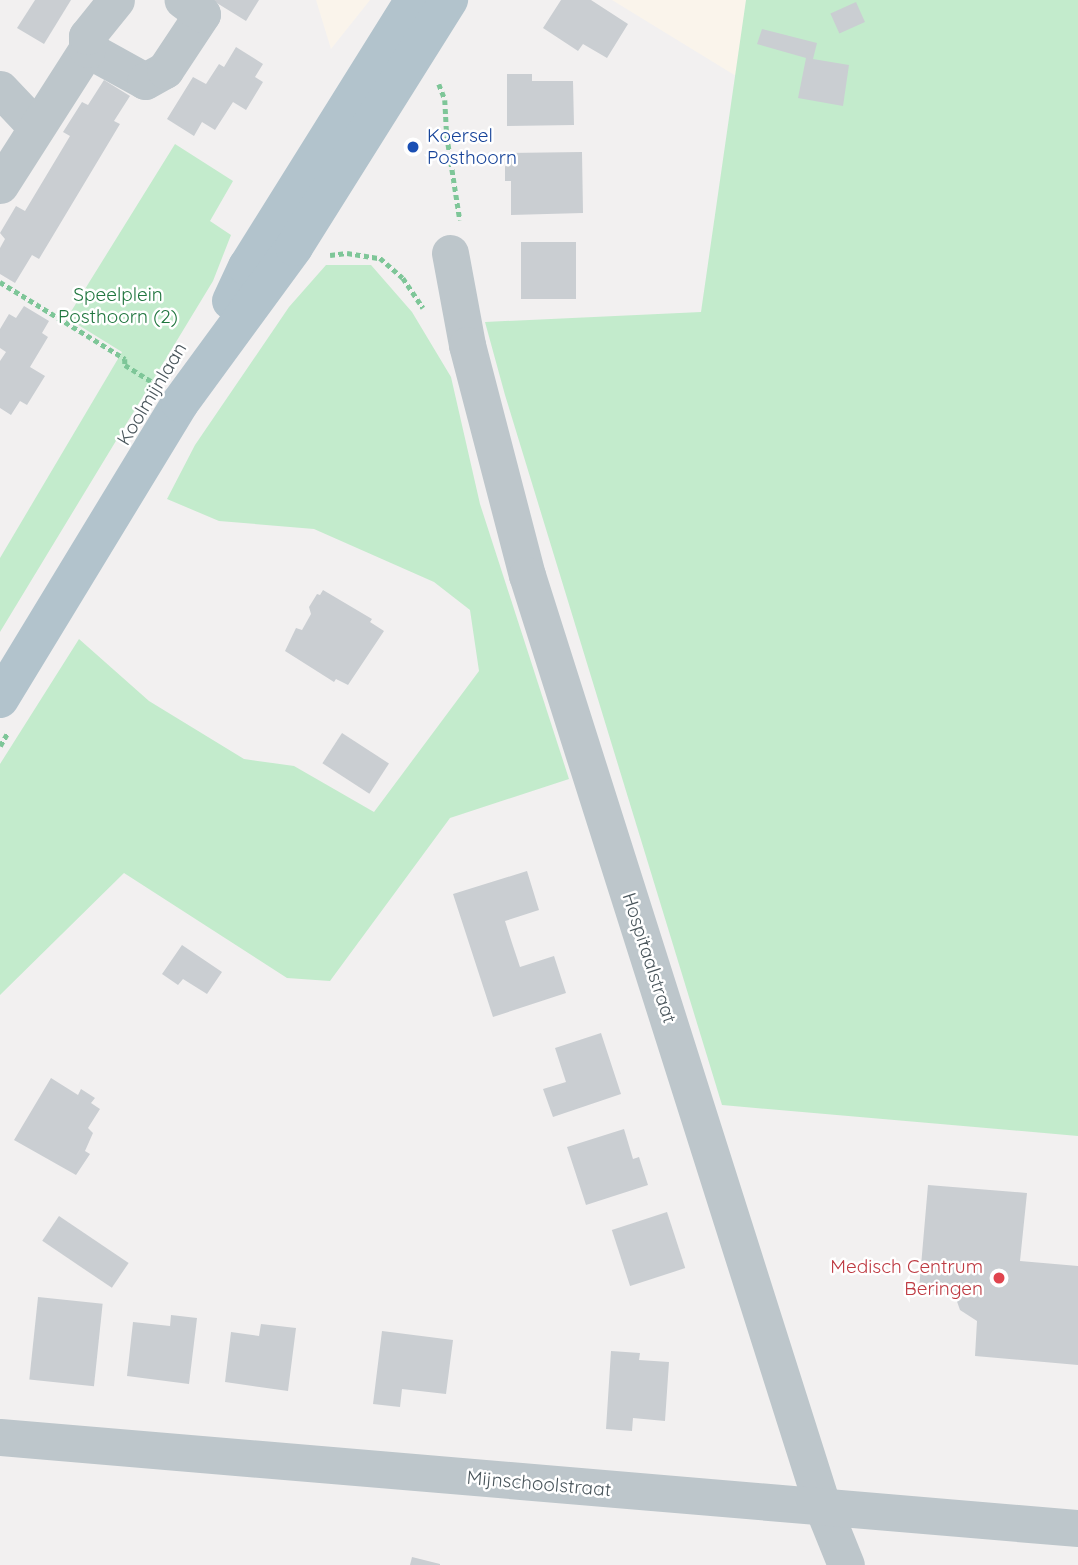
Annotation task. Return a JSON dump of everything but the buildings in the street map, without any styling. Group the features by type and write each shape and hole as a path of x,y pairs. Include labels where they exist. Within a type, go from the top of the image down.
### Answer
{"main road":[{"name":"Koolmijnlaan","path":"0,699 167,387 247,267 414,0"},
{"name":"Koolmijnlaan","path":"167,387 294,247 449,0"}],"street":[{"path":"0,185 87,49 87,36 116,0"},
{"path":"87,49 145,81 165,70 202,14 183,0"},
{"path":"0,89 36,127"},
{"name":"Hospitaalstraat","path":"450,253 467,345 527,575 823,1507 846,1565"},
{"name":"Mijnschoolstraat","path":"0,1437 1078,1528"}],"path":[{"path":"438,81 445,100 447,136 461,231 450,253"},
{"path":"324,257 347,253 380,258 403,278 430,318 467,345"},
{"path":"0,282 125,359 125,365 167,387"}],"shaded area":[{"path":"316,0 370,0 331,49"},
{"path":"612,0 746,0 736,76"}],"green space":[{"path":"746,0 1078,0 1078,1136 722,1105 505,395 485,322 701,312"},
{"name":"Speelplein Posthoorn (2)","path":"175,144 233,181 210,221 231,235 213,281 0,632 0,558 122,352 67,318"},
{"path":"326,265 371,265 412,312 451,377 480,504 569,779 450,818 330,981 287,978 124,873 0,995 0,764 79,639 149,701 244,759 294,766 374,812 479,671 470,610 434,582 314,529 219,521 167,499 195,445 289,307"}],"place":[{"name":"Koersel Posthoorn","path":"413,147"},
{"name":"Medisch Centrum Beringen","path":"999,1278"}]}
